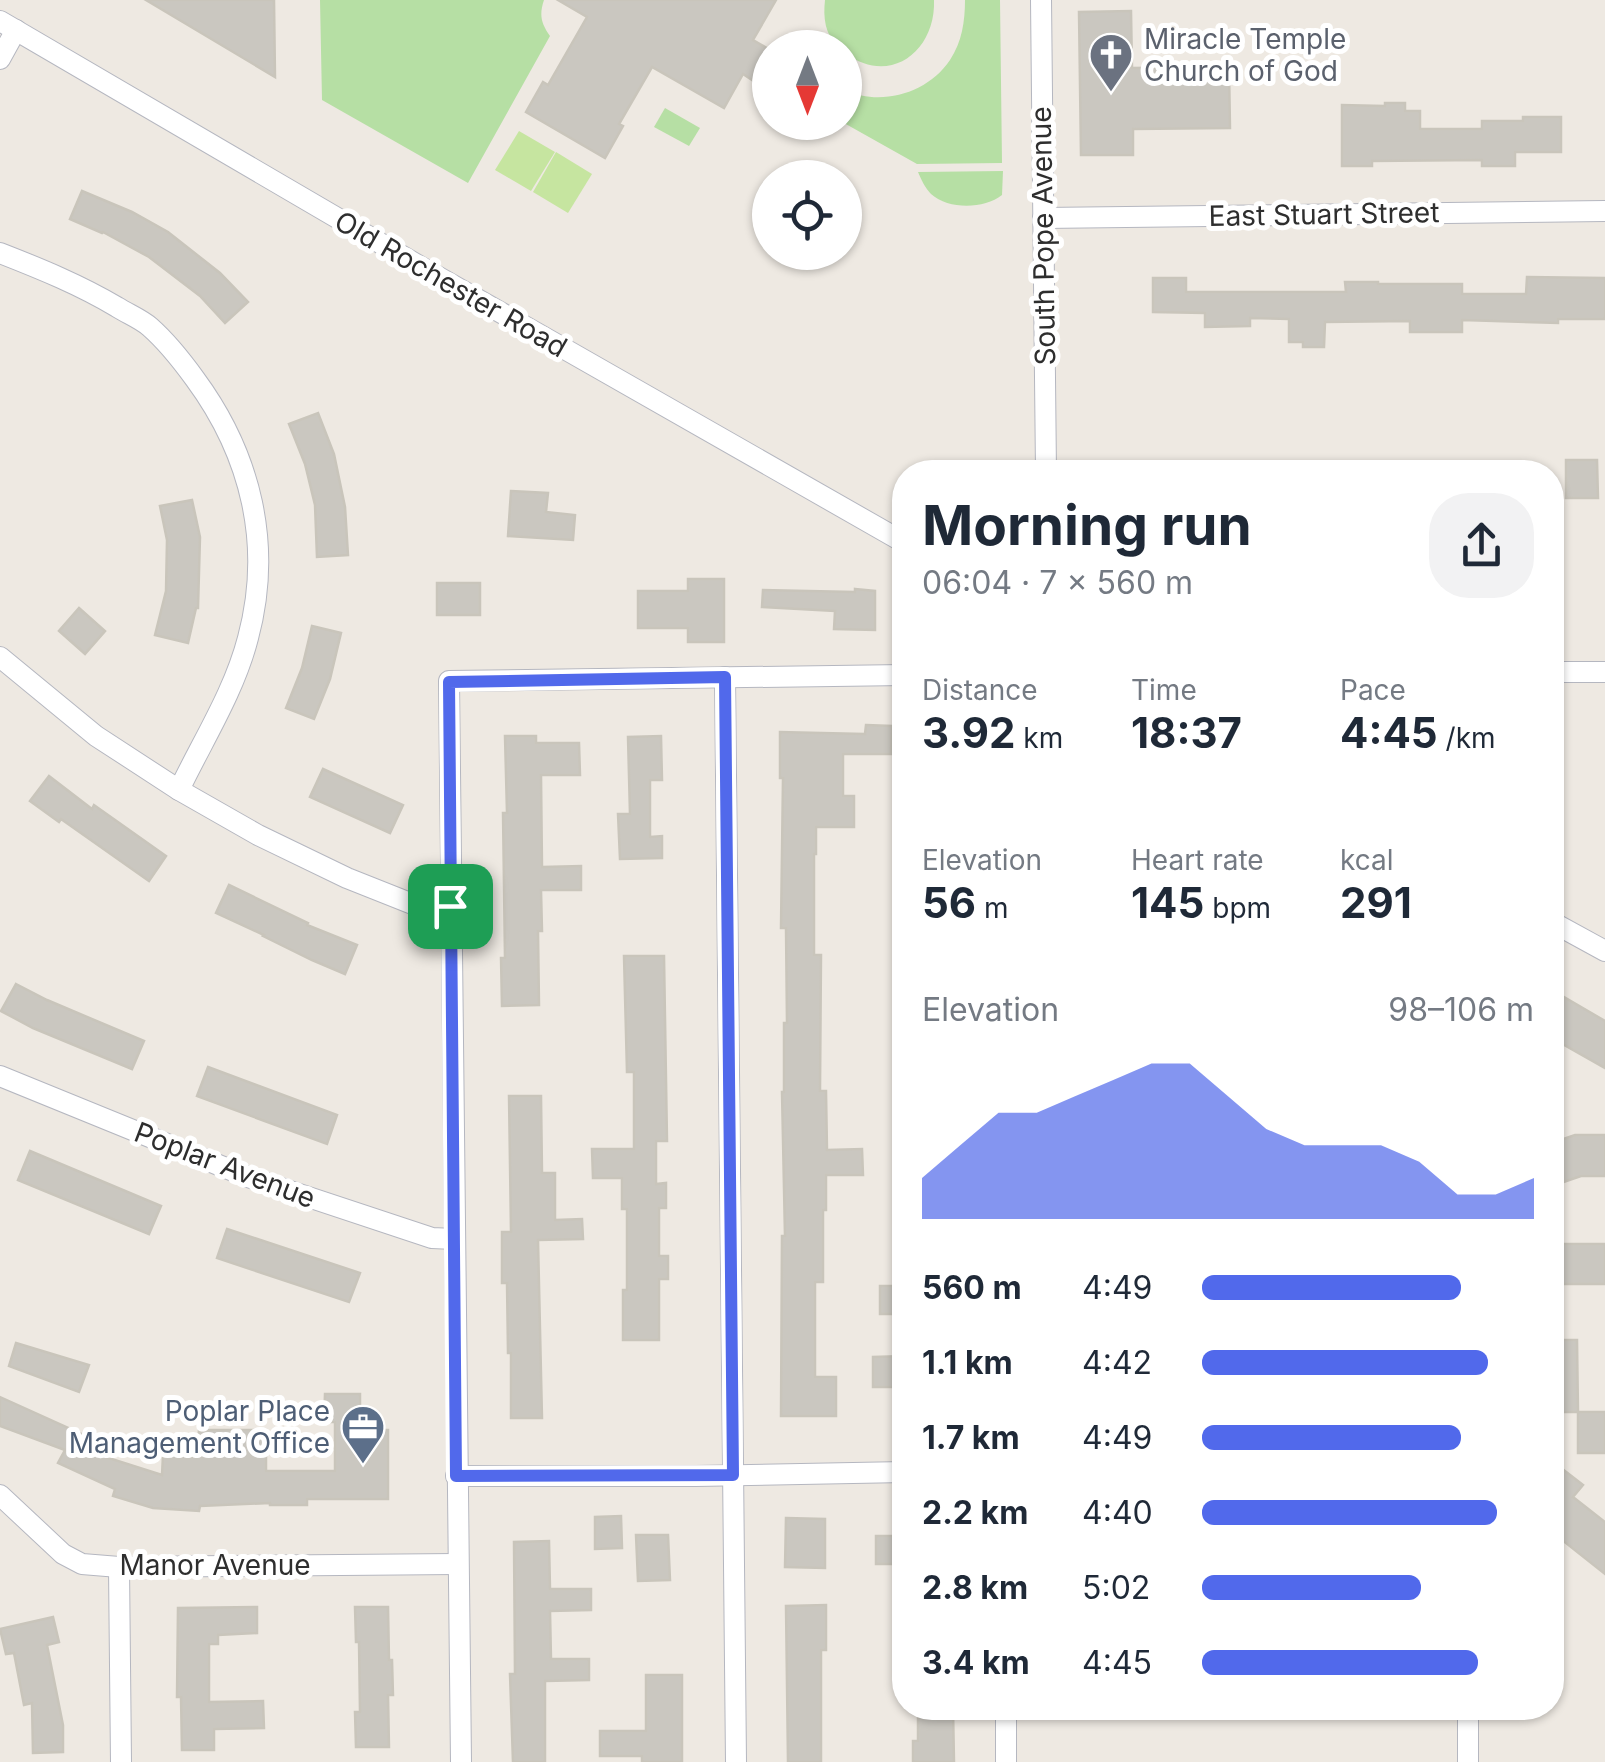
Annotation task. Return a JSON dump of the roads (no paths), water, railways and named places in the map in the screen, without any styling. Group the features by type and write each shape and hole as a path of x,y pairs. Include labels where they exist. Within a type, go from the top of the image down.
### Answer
{"street":[{"name":"South Pope Avenue","path":"1040,0 1046,460"},
{"path":"0,59 8,26"},
{"name":"Old Rochester Road","path":"8,26 892,537"},
{"name":"East Stuart Street","path":"1043,218 1605,211"},
{"path":"0,253 82,286 149,326 180,358 222,418 247,476 258,542 258,577 249,636 233,684 178,790"},
{"path":"0,657 96,736 178,790 258,835 347,878 420,906 450,906"},
{"path":"1564,672 1605,672"},
{"path":"461,1762 449,682 892,675"},
{"path":"725,677 736,1762"},
{"path":"1564,929 1605,952"},
{"name":"Poplar Avenue","path":"0,1076 248,1178 432,1238 454,1239"},
{"path":"456,1476 892,1472"},
{"name":"Manor Avenue","path":"0,1495 63,1554 82,1564 457,1564"},
{"path":"119,1567 122,1762"},
{"path":"1006,1720 1006,1762"},
{"path":"1468,1720 1468,1762"}],"place":[{"name":"Miracle Temple Church of God","path":"1111,93"},
{"name":"Poplar Place Management Office","path":"363,1465"}]}
